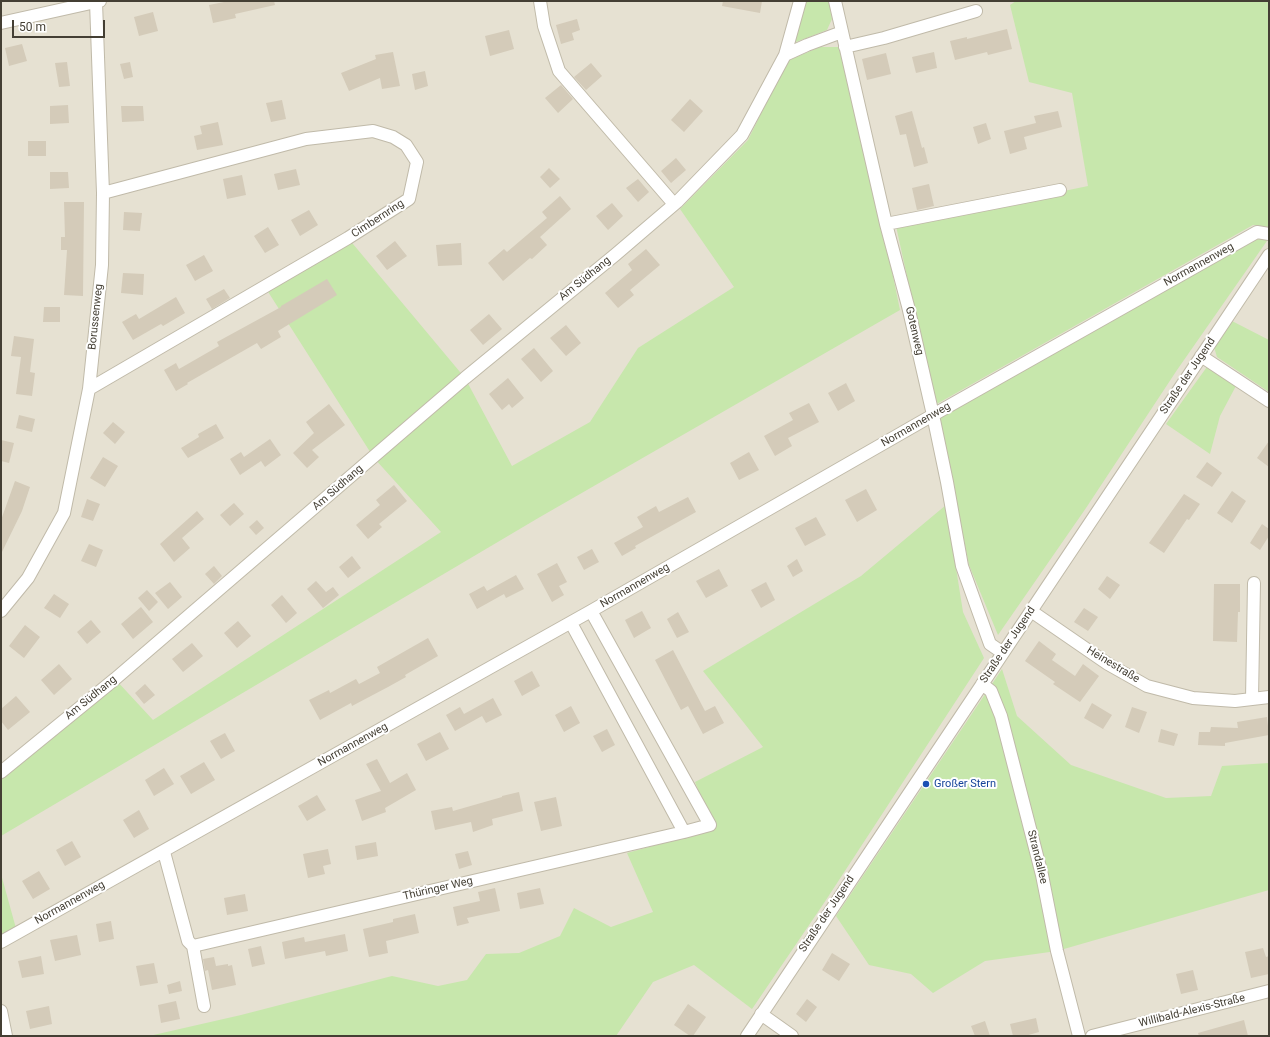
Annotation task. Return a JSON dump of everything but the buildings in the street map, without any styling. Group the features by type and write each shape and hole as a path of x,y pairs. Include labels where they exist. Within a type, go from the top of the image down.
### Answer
{"street":[{"path":"540,1 544,26 560,71 674,204"},
{"name":"Am Südhang","path":"1,772 115,679 465,378 615,255 674,204 742,135 785,55 800,1"},
{"name":"Gotenweg","path":"835,1 886,224 908,306 934,415 962,566 990,644 1003,654"},
{"path":"1,23 98,2"},
{"name":"Borussenweg","path":"1,611 28,578 64,513 89,389 102,265 103,193 98,2"},
{"path":"845,47 884,38 976,11"},
{"path":"785,55 842,32"},
{"name":"Cimbernring","path":"89,389 348,238 409,199 417,162 406,145 393,137 373,131 306,140 103,193"},
{"path":"886,224 1060,190"},
{"name":"Normannenweg","path":"1,942 591,612 1257,232 1269,234"},
{"name":"Straße der Jugend","path":"747,1036 1269,255"},
{"path":"1202,356 1269,401"},
{"path":"1252,699 1254,583"},
{"name":"Heinestraße","path":"1031,611 1108,664 1147,686 1192,698 1235,701 1269,697"},
{"name":"Thüringer Weg","path":"193,946 710,825 591,612"},
{"path":"571,623 684,832"},
{"name":"Strandallee","path":"982,684 991,691 1001,716 1042,875 1057,951 1079,1036"},
{"path":"164,852 188,941 193,946 204,1006"},
{"name":"Willibald-Alexis-Straße","path":"1092,1036 1269,991"},
{"path":"1,1010 6,1036"},
{"path":"761,1014 792,1036"}],"shaded area":[{"path":"1,1 1269,1 1269,1036 1,1036"}],"green space":[{"path":"804,1 829,1 832,19 827,30 791,44"},
{"path":"1016,1 1269,1 1269,227 1253,225 935,405 896,226 1088,186 1072,93 1029,82 1010,5"},
{"path":"820,47 840,47 883,228 900,310 540,517 1,836 1,772 115,679 153,720 441,532 374,458 265,287 348,238 465,378 512,466 590,422 638,348 734,287 680,209 748,140 787,61"},
{"path":"1269,238 1177,370 1086,508 998,635 969,565 952,482 936,419 1253,240"},
{"path":"1232,321 1269,340 1269,392 1217,357 1214,347"},
{"path":"1209,364 1237,384 1220,416 1210,454 1166,424"},
{"path":"946,505 963,612 984,658 824,903 752,1009 694,965 653,982 616,1036 149,1036 241,1015 392,976 438,986 467,980 486,954 519,953 560,936 574,908 611,927 653,912 627,853 714,829 695,782 763,747 703,671 861,576"},
{"path":"1002,669 1017,716 1071,765 1166,798 1211,796 1222,766 1269,763 1269,890 1057,951 985,961 933,993 911,974 869,965 836,916"},
{"path":"1,874 17,932 1,942"}],"place":[{"name":"Großer Stern","path":"926,784"}]}
